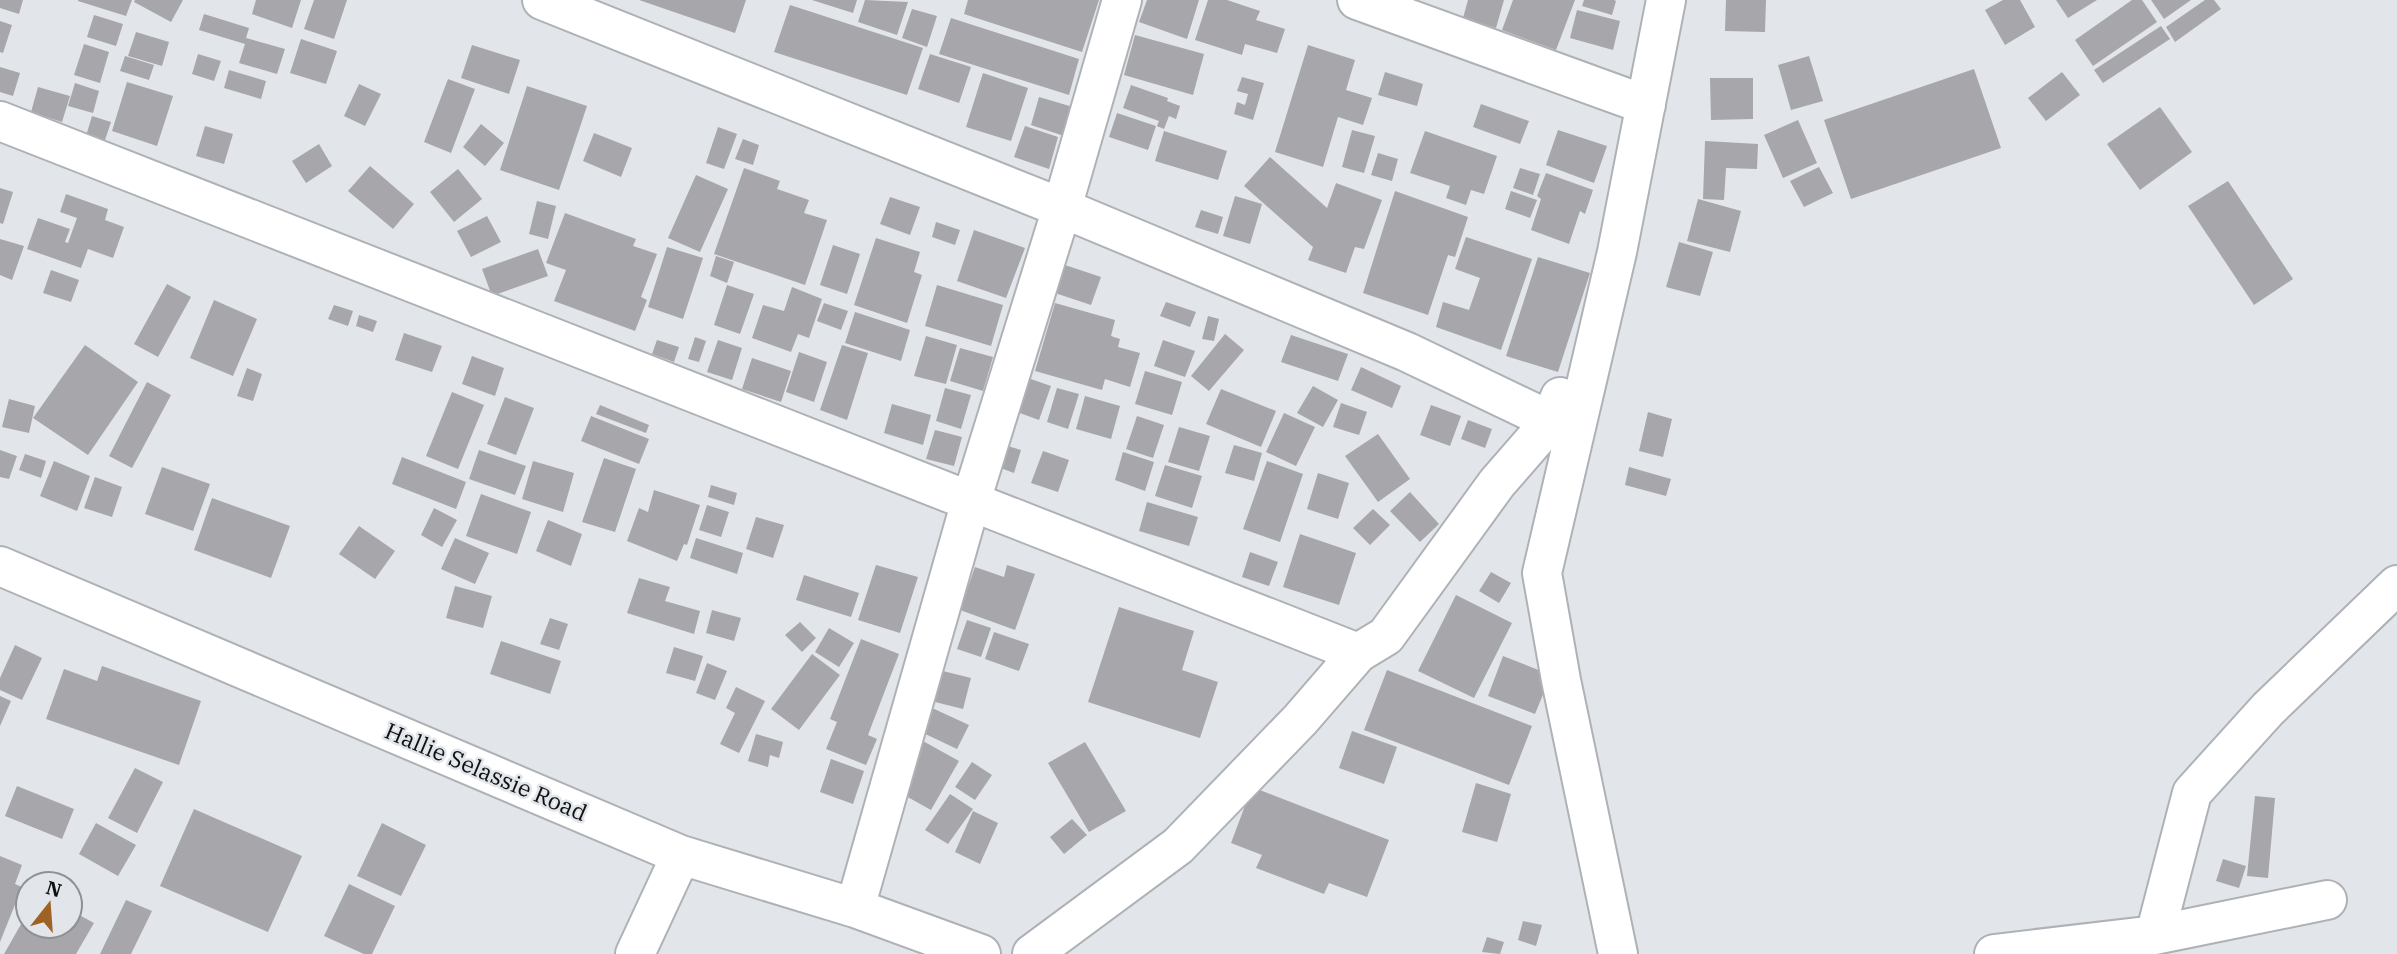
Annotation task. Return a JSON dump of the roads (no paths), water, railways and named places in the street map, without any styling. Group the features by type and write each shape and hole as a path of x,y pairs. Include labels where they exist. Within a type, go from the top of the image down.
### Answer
{"street":[{"path":"542,0 1062,208 1407,352 1551,421"},
{"path":"855,908 971,501 1062,208 1122,0"},
{"path":"1357,0 1646,105"},
{"path":"1618,954 1561,680 1542,573 1617,252 1665,0"},
{"path":"0,121 1358,653"},
{"path":"1031,954 1178,846 1300,720 1358,653 1386,636 1497,483 1551,421 1617,252"},
{"name":"Hallie Selassie Road","path":"0,566 681,855 855,908 981,954"},
{"path":"2155,935 2192,793 2267,709 2397,585"},
{"path":"635,954 681,855"},
{"path":"1994,954 2155,935 2327,900"}]}
